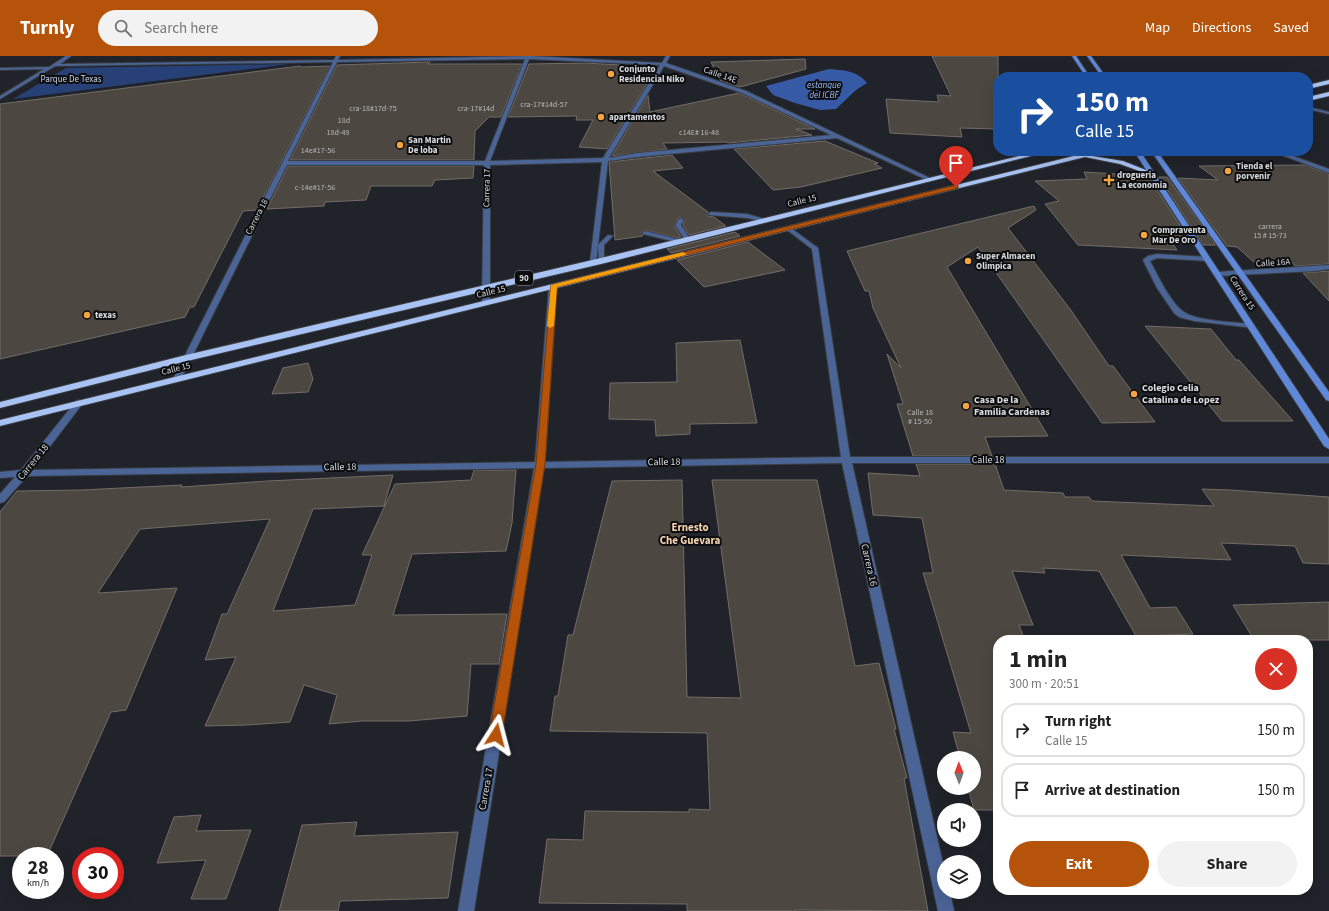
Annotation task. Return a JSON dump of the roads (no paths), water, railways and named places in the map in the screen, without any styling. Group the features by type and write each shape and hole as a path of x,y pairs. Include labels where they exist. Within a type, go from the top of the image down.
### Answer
{"highway":[{"path":"1313,86 1329,82"},
{"path":"1313,98 1329,94"},
{"name":"Calle 15","path":"0,405 186,358 597,262 1028,156"},
{"path":"1081,156 1121,162 1153,174"},
{"name":"Calle 15","path":"0,423 1081,156"}],"main road":[{"path":"1074,56 1085,72"},
{"path":"1089,56 1100,72"},
{"name":"Carrera 15","path":"1140,156 1329,446"},
{"name":"Carrera 15","path":"1158,156 1329,398"}],"street":[{"path":"2,97 69,56"},
{"path":"597,262 596,237 605,160 668,56"},
{"name":"Calle 14E","path":"54,65 336,58 527,57 663,64 744,92 841,136 931,180"},
{"name":"Carrera 17","path":"486,303 487,163 527,57"},
{"name":"Carrera 18","path":"177,379 186,358 336,58"},
{"path":"0,69 49,68"},
{"path":"1313,109 1329,113"},
{"path":"284,163 487,163 605,160 638,155 841,136"},
{"path":"1288,156 1329,171"},
{"path":"711,214 741,216 765,220"},
{"path":"681,220 678,225 684,240"},
{"name":"Carrera 16","path":"788,228 815,248 846,460 946,911"},
{"path":"645,233 684,240"},
{"path":"596,237 610,236 601,245 597,262"},
{"path":"1208,260 1157,256 1150,257 1146,260 1161,288 1182,315 1194,319 1251,326"},
{"name":"Calle 16A","path":"1217,274 1316,270 1329,267"},
{"name":"Carrera 17","path":"466,911 540,464 553,286"},
{"name":"Carrera 18","path":"0,500 24,473 79,403"},
{"name":"Calle 18","path":"0,475 24,473 846,460 1329,460"}],"water":[{"name":"estanque del ICBF","path":"829,69 855,74 867,83 856,90 836,109 820,110 773,95 766,86"}],"place":[{"name":"Conjunto Residencial Niko","path":"611,74"},
{"name":"apartamentos","path":"601,117"},
{"name":"San Martin De loba","path":"400,145"},
{"name":"Tienda el porvenir","path":"1228,171"},
{"name":"drogueria La economia","path":"1109,180"},
{"name":"Compraventa Mar De Oro","path":"1144,235"},
{"name":"Super Almacen Olimpica","path":"968,261"},
{"name":"texas","path":"87,315"},
{"name":"Colegio Celia Catalina de Lopez","path":"1134,394"},
{"name":"Casa De la Familia Cardenas","path":"966,406"}],"district":[{"name":"Ernesto Che Guevara","path":"690,533"}],"park label":[{"name":"Parque De Texas","path":"71,79"}]}
